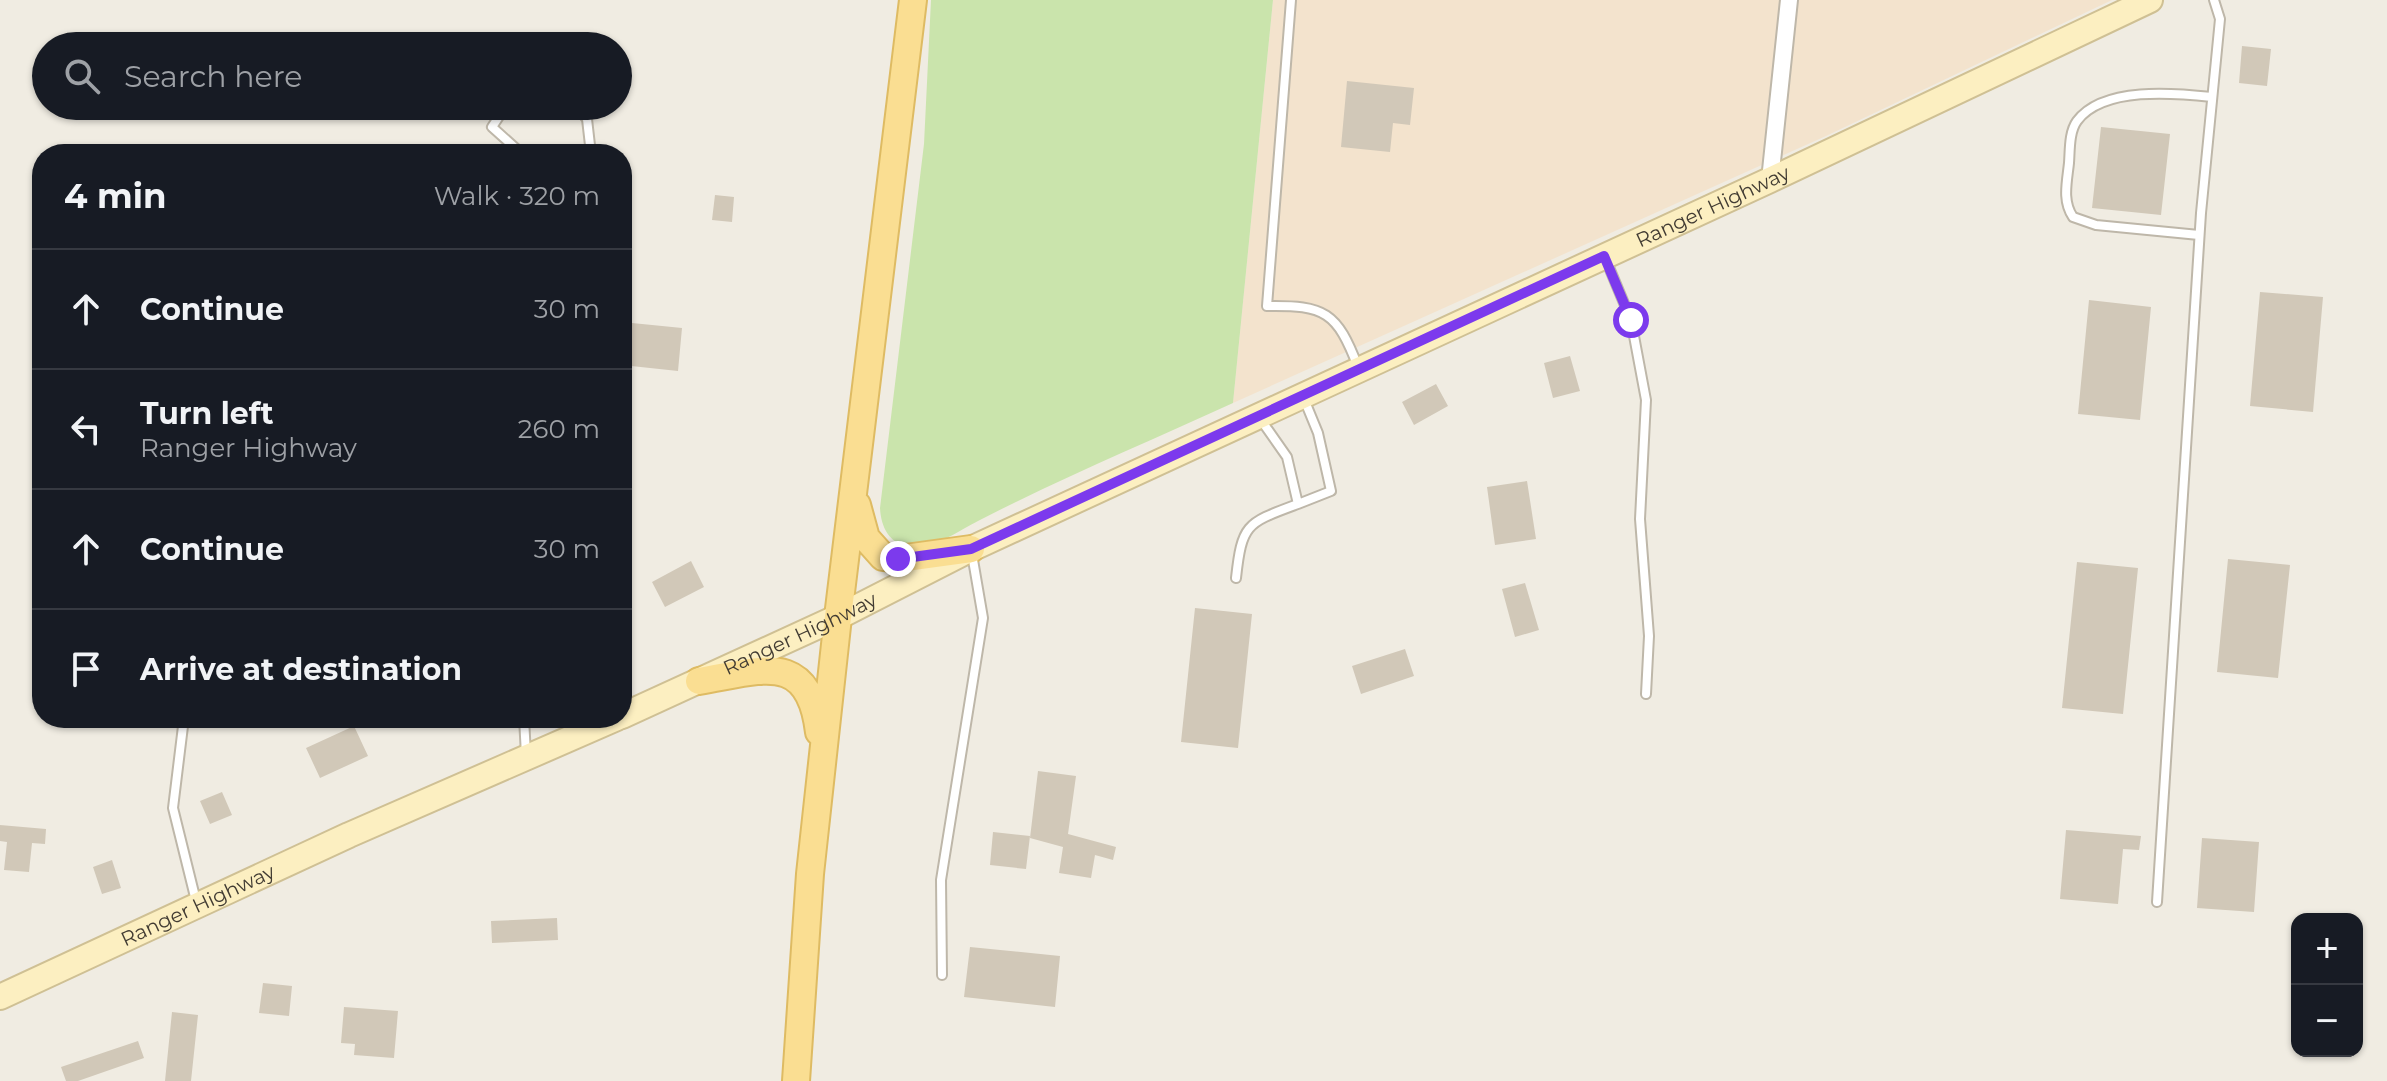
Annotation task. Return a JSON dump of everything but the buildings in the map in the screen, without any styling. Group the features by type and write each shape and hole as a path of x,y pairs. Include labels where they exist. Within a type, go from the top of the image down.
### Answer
{"main road":[{"path":"796,1081 838,617 913,0"},
{"name":"Ranger Highway","path":"632,712 838,617 971,549 1770,180 2150,0"},
{"path":"854,483 858,514 866,538 883,557 971,549"},
{"path":"699,681 771,669 790,673 804,687 817,712 823,758"},
{"name":"Ranger Highway","path":"0,997 197,905 595,728"}],"street":[{"path":"1770,180 1789,0"}],"lane":[{"path":"1291,0 1267,306 1311,306 1345,332 1359,369"},
{"path":"2157,902 2199,235 2220,19 2214,0"},
{"path":"2199,235 2096,225 2073,217 2066,198 2075,123 2103,103 2146,93 2212,97"},
{"path":"497,120 492,127 511,144"},
{"path":"587,120 590,144"},
{"path":"1604,256 1631,320 1646,400 1640,519 1649,636 1646,694"},
{"path":"1236,578 1240,538 1249,527 1331,491 1318,433 1303,395"},
{"path":"1259,416 1287,457 1298,504"},
{"path":"942,975 941,880 983,618 971,549"},
{"path":"183,728 173,808 197,905"},
{"path":"524,728 526,759"}],"shaded area":[{"path":"1273,0 2112,0 1826,136 1233,403"}],"green space":[{"path":"931,0 1273,0 1233,403 1041,490 945,539 927,546 910,547 897,542 884,528 880,508 924,144"}],"route":[{"path":"898,559 971,549 1604,256 1631,320"}]}
